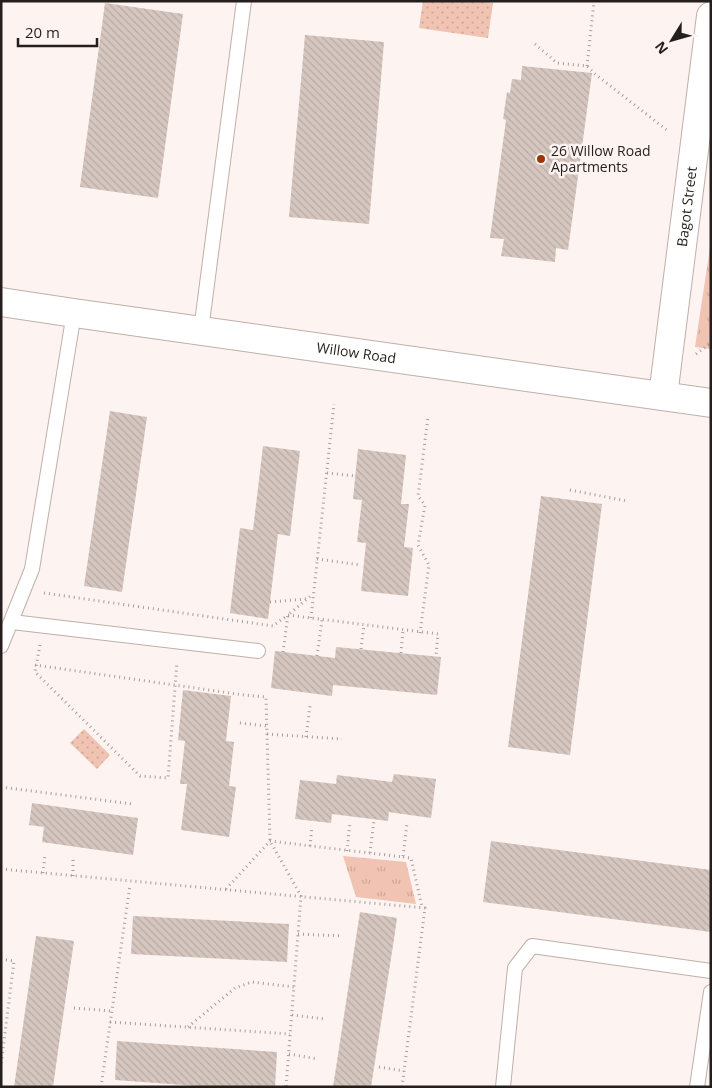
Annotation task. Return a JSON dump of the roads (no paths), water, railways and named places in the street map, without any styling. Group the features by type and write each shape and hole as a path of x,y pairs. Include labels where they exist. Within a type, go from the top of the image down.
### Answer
{"main road":[{"name":"Bagot Street","path":"663,396 711,16"},
{"path":"1,285 39,308"},
{"name":"Willow Road","path":"1,302 711,403"},
{"path":"1,321 39,308"}],"lane":[{"path":"201,330 244,1"},
{"path":"1,646 32,570 74,313"},
{"path":"12,622 258,651"},
{"path":"502,1087 515,968 532,946 711,971"},
{"path":"697,1087 711,992"}],"place":[{"name":"26 Willow Road Apartments","path":"541,159"}]}
